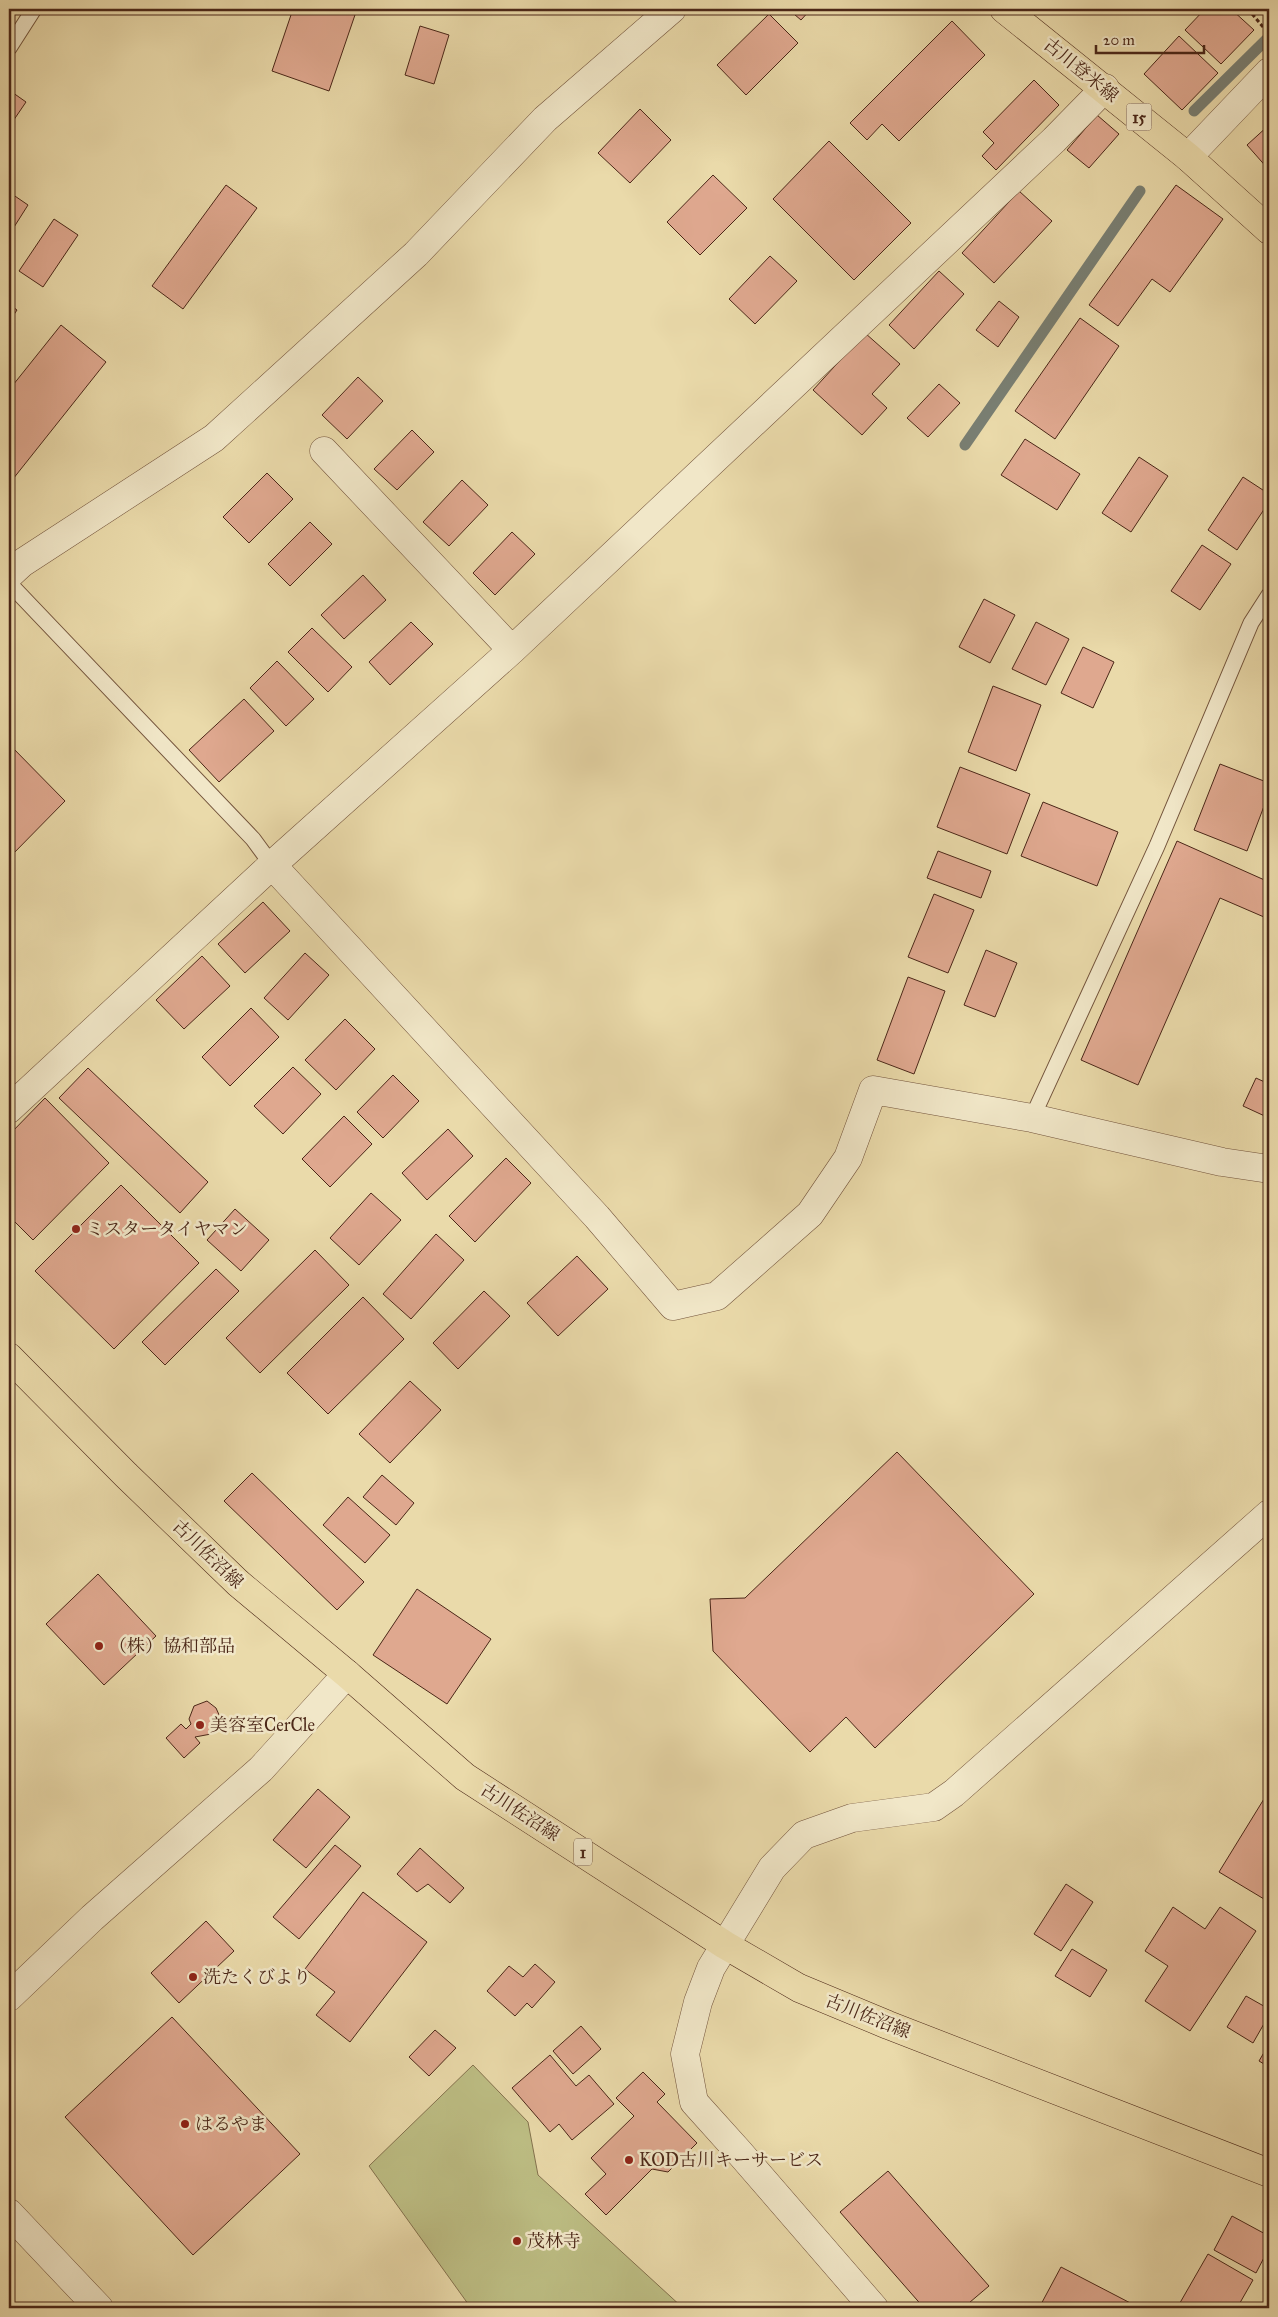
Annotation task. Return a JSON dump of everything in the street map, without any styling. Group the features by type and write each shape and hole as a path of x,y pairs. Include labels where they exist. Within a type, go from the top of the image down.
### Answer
{"main road":[{"name":"古川登米線","path":"1004,9 1105,88 1188,157 1269,230"},
{"name":"古川佐沼線","path":"9,1357 126,1475 238,1583 466,1777 725,1945 799,1988 888,2025 1269,2173"}],"street":[{"path":"9,575 22,563 214,438 416,254 545,119 672,9"},
{"path":"1188,157 1269,72"},
{"path":"9,1109 272,865 512,650 1040,154 1105,88"},
{"path":"324,451 512,650"},
{"path":"272,865 597,1217 673,1306 717,1296 810,1214 848,1158 873,1090 1032,1118 1222,1162 1269,1170"},
{"path":"874,2308 694,2102 685,2054 698,2002 711,1968 753,1896 772,1868 804,1835 852,1818 934,1807 954,1793 1269,1514"},
{"path":"9,1997 92,1918 261,1769 347,1674"},
{"path":"9,2212 99,2308"}],"lane":[{"path":"9,48 34,9"},
{"path":"9,583 253,839 272,865"},
{"path":"1032,1118 1156,846 1251,623 1269,595"}],"path":[{"path":"1248,9 1269,34"}],"green space":[{"name":"茂林寺","path":"473,2065 528,2122 538,2175 683,2308 471,2308 369,2166"}],"building":[{"path":"293,9 357,9 329,91 272,71"},
{"path":"788,9 811,9 801,20"},
{"path":"1205,9 1231,9 1254,30 1221,64 1185,30"},
{"path":"769,14 798,43 746,95 717,65"},
{"path":"952,21 985,55 899,141 882,124 867,140 850,123"},
{"path":"420,26 449,35 434,84 405,75"},
{"path":"1179,36 1218,73 1182,110 1144,74"},
{"path":"1034,80 1059,105 996,170 982,156 994,143 983,132"},
{"path":"9,90 26,102 9,127"},
{"path":"640,109 671,140 630,183 598,153"},
{"path":"1097,115 1119,134 1089,168 1067,150"},
{"path":"1269,125 1269,170 1247,145"},
{"path":"829,141 911,223 854,280 773,199"},
{"path":"713,175 747,208 700,255 667,222"},
{"path":"226,185 257,208 183,309 152,286"},
{"path":"1176,185 1223,219 1170,292 1152,279 1118,326 1089,305"},
{"path":"1019,191 1052,221 994,283 962,253"},
{"path":"9,192 28,205 9,235"},
{"path":"54,219 78,235 43,287 19,271"},
{"path":"770,256 797,281 755,324 729,299"},
{"path":"939,271 964,294 914,349 889,325"},
{"path":"999,301 1019,317 998,347 976,330"},
{"path":"9,304 17,310 9,322"},
{"path":"1080,318 1119,346 1055,439 1015,411"},
{"path":"61,325 106,362 9,484 9,390"},
{"path":"865,333 900,364 872,394 887,408 862,435 813,390"},
{"path":"358,377 383,401 347,439 322,415"},
{"path":"939,384 960,403 928,437 907,418"},
{"path":"412,430 434,452 397,490 374,469"},
{"path":"1025,439 1080,474 1057,510 1001,475"},
{"path":"1139,457 1168,476 1131,532 1102,513"},
{"path":"267,473 293,499 249,543 223,517"},
{"path":"1243,477 1269,494 1269,502 1237,550 1208,530"},
{"path":"462,480 488,505 449,546 423,522"},
{"path":"310,522 332,544 290,586 268,564"},
{"path":"512,532 535,554 495,595 473,573"},
{"path":"1202,545 1231,564 1200,610 1171,591"},
{"path":"363,575 386,600 344,639 321,615"},
{"path":"984,599 1015,615 990,663 959,647"},
{"path":"411,622 433,644 390,685 369,662"},
{"path":"1036,622 1069,639 1046,685 1012,669"},
{"path":"312,628 352,667 328,692 288,652"},
{"path":"1083,647 1114,662 1093,708 1061,693"},
{"path":"277,661 314,699 286,726 250,688"},
{"path":"993,686 1041,705 1016,771 968,752"},
{"path":"244,699 274,731 219,782 189,750"},
{"path":"9,744 65,801 9,858"},
{"path":"1220,764 1269,783 1269,793 1247,851 1194,830"},
{"path":"960,767 1030,794 1007,854 937,827"},
{"path":"1043,802 1118,832 1097,886 1021,856"},
{"path":"1177,841 1269,882 1269,904 1264,917 1220,898 1138,1085 1081,1060"},
{"path":"938,851 991,871 981,898 927,878"},
{"path":"934,894 974,910 948,973 908,957"},
{"path":"263,902 290,931 245,973 218,944"},
{"path":"986,950 1017,963 995,1017 964,1005"},
{"path":"305,953 329,975 288,1020 264,998"},
{"path":"202,956 230,986 184,1029 156,1000"},
{"path":"908,977 945,991 914,1074 877,1060"},
{"path":"251,1008 279,1037 230,1086 202,1057"},
{"path":"345,1019 375,1049 336,1090 305,1060"},
{"path":"293,1067 321,1094 283,1134 254,1106"},
{"path":"88,1068 208,1182 180,1213 59,1098"},
{"path":"393,1075 419,1101 383,1138 357,1112"},
{"path":"1256,1078 1269,1084 1269,1118 1243,1106"},
{"path":"45,1098 109,1163 33,1240 9,1216 9,1135"},
{"path":"344,1116 372,1144 330,1187 302,1159"},
{"path":"448,1129 473,1156 427,1200 402,1173"},
{"path":"506,1158 531,1183 475,1242 449,1216"},
{"path":"121,1185 199,1263 114,1349 35,1271"},
{"path":"371,1193 401,1220 359,1265 330,1238"},
{"path":"235,1209 269,1240 241,1271 207,1240"},
{"path":"436,1234 464,1260 411,1319 383,1294"},
{"path":"315,1250 349,1285 260,1373 226,1338"},
{"path":"577,1256 608,1289 558,1336 527,1303"},
{"path":"216,1269 239,1291 165,1365 142,1342"},
{"path":"484,1291 510,1316 458,1369 433,1343"},
{"path":"363,1297 404,1339 328,1414 287,1373"},
{"path":"410,1381 441,1410 390,1463 359,1434"},
{"path":"897,1452 1034,1594 875,1748 846,1717 810,1752 713,1651 710,1599 745,1598"},
{"path":"252,1473 364,1582 337,1610 224,1501"},
{"path":"382,1475 414,1503 396,1525 363,1497"},
{"path":"348,1497 390,1535 365,1563 323,1525"},
{"path":"98,1574 156,1636 104,1685 46,1624"},
{"path":"417,1589 491,1639 447,1704 373,1655"},
{"path":"207,1701 216,1708 220,1717 211,1734 195,1737 200,1743 184,1758 166,1738 181,1724 186,1729 191,1724 189,1719 194,1706"},
{"path":"318,1789 350,1817 306,1868 273,1840"},
{"path":"1267,1794 1269,1795 1269,1902 1219,1872"},
{"path":"335,1845 361,1866 299,1939 273,1917"},
{"path":"420,1848 464,1888 450,1903 428,1884 417,1892 397,1874"},
{"path":"1066,1884 1093,1902 1061,1951 1034,1934"},
{"path":"363,1892 427,1942 350,2042 316,2015 335,1992 305,1969"},
{"path":"1173,1907 1205,1929 1220,1907 1256,1931 1190,2031 1145,2001 1168,1966 1145,1951"},
{"path":"206,1921 234,1951 179,2003 151,1973"},
{"path":"1072,1949 1107,1970 1090,1997 1055,1976"},
{"path":"535,1964 555,1982 532,2008 527,2003 515,2016 487,1991 509,1966 523,1977"},
{"path":"1246,1996 1269,2009 1269,2015 1253,2043 1227,2027"},
{"path":"172,2017 300,2154 193,2255 65,2117"},
{"path":"581,2026 601,2049 573,2074 553,2051"},
{"path":"435,2030 456,2048 429,2076 409,2057"},
{"path":"1269,2044 1269,2067 1259,2061"},
{"path":"550,2055 576,2086 589,2075 614,2104 572,2140 559,2124 550,2132 512,2088"},
{"path":"643,2072 665,2094 657,2102 697,2143 668,2172 652,2169 606,2215 585,2194 606,2174 591,2158 634,2116 616,2098"},
{"path":"888,2171 989,2286 963,2308 924,2308 840,2212"},
{"path":"1232,2216 1269,2236 1269,2248 1256,2273 1214,2250"},
{"path":"1208,2254 1253,2280 1237,2308 1177,2308"},
{"path":"1061,2267 1140,2308 1039,2308"}],"waterway":[{"path":"1194,111 1269,37"},
{"path":"965,445 1140,191"}],"place":[{"name":"ミスタータイヤマン","path":"76,1229"},
{"name":"（株）協和部品","path":"99,1646"},
{"name":"美容室CerCle","path":"200,1725"},
{"name":"洗たくびより","path":"193,1977"},
{"name":"はるやま","path":"185,2124"},
{"name":"KOD古川キーサービス","path":"629,2160"},
{"name":"茂林寺","path":"517,2241"}]}
